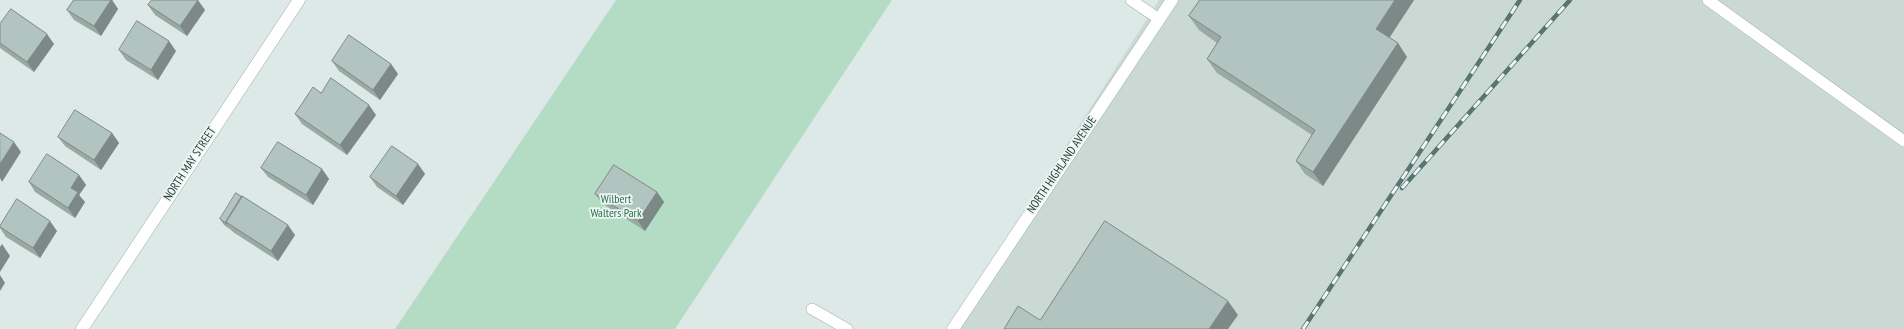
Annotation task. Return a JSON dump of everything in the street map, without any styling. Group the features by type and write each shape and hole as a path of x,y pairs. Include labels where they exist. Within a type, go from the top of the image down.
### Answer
{"street":[{"name":"NORTH MAY STREET","path":"82,329 299,0"},
{"name":"NORTH HIGHLAND AVENUE","path":"953,329 1172,0"}],"lane":[{"path":"1131,0 1159,19"},
{"path":"1708,0 1904,141"},
{"path":"812,309 847,329"}],"shaded area":[{"path":"1159,0 1904,0 1904,329 950,329"}],"green space":[{"name":"Wilbert Walters Park","path":"616,0 892,0 675,329 395,329"}],"building":[{"path":"74,0 111,0 94,26 67,10"},
{"path":"152,0 198,0 180,26 148,5"},
{"path":"1200,0 1395,0 1376,29 1398,43 1313,172 1296,161 1315,130 1207,59 1221,37 1189,16"},
{"path":"11,9 47,34 27,62 0,43 0,24"},
{"path":"137,21 169,41 151,70 119,50"},
{"path":"349,35 391,64 373,90 332,61"},
{"path":"331,78 369,105 340,145 295,114 313,87 321,93"},
{"path":"75,110 112,133 94,160 58,137"},
{"path":"0,133 14,142 0,164"},
{"path":"278,142 322,169 306,195 261,168"},
{"path":"392,146 418,164 396,196 370,177"},
{"path":"47,154 79,175 71,188 78,192 68,208 29,182"},
{"path":"614,165 657,192 638,221 595,194"},
{"path":"236,193 242,197 226,222 227,224 220,219"},
{"path":"242,196 288,225 271,251 226,222"},
{"path":"17,199 50,221 33,248 0,227"},
{"path":"1105,221 1228,301 1209,329 1004,329 1018,306 1040,320"}],"railway":[{"path":"1303,329 1520,0"},
{"path":"1402,188 1570,0"}]}
